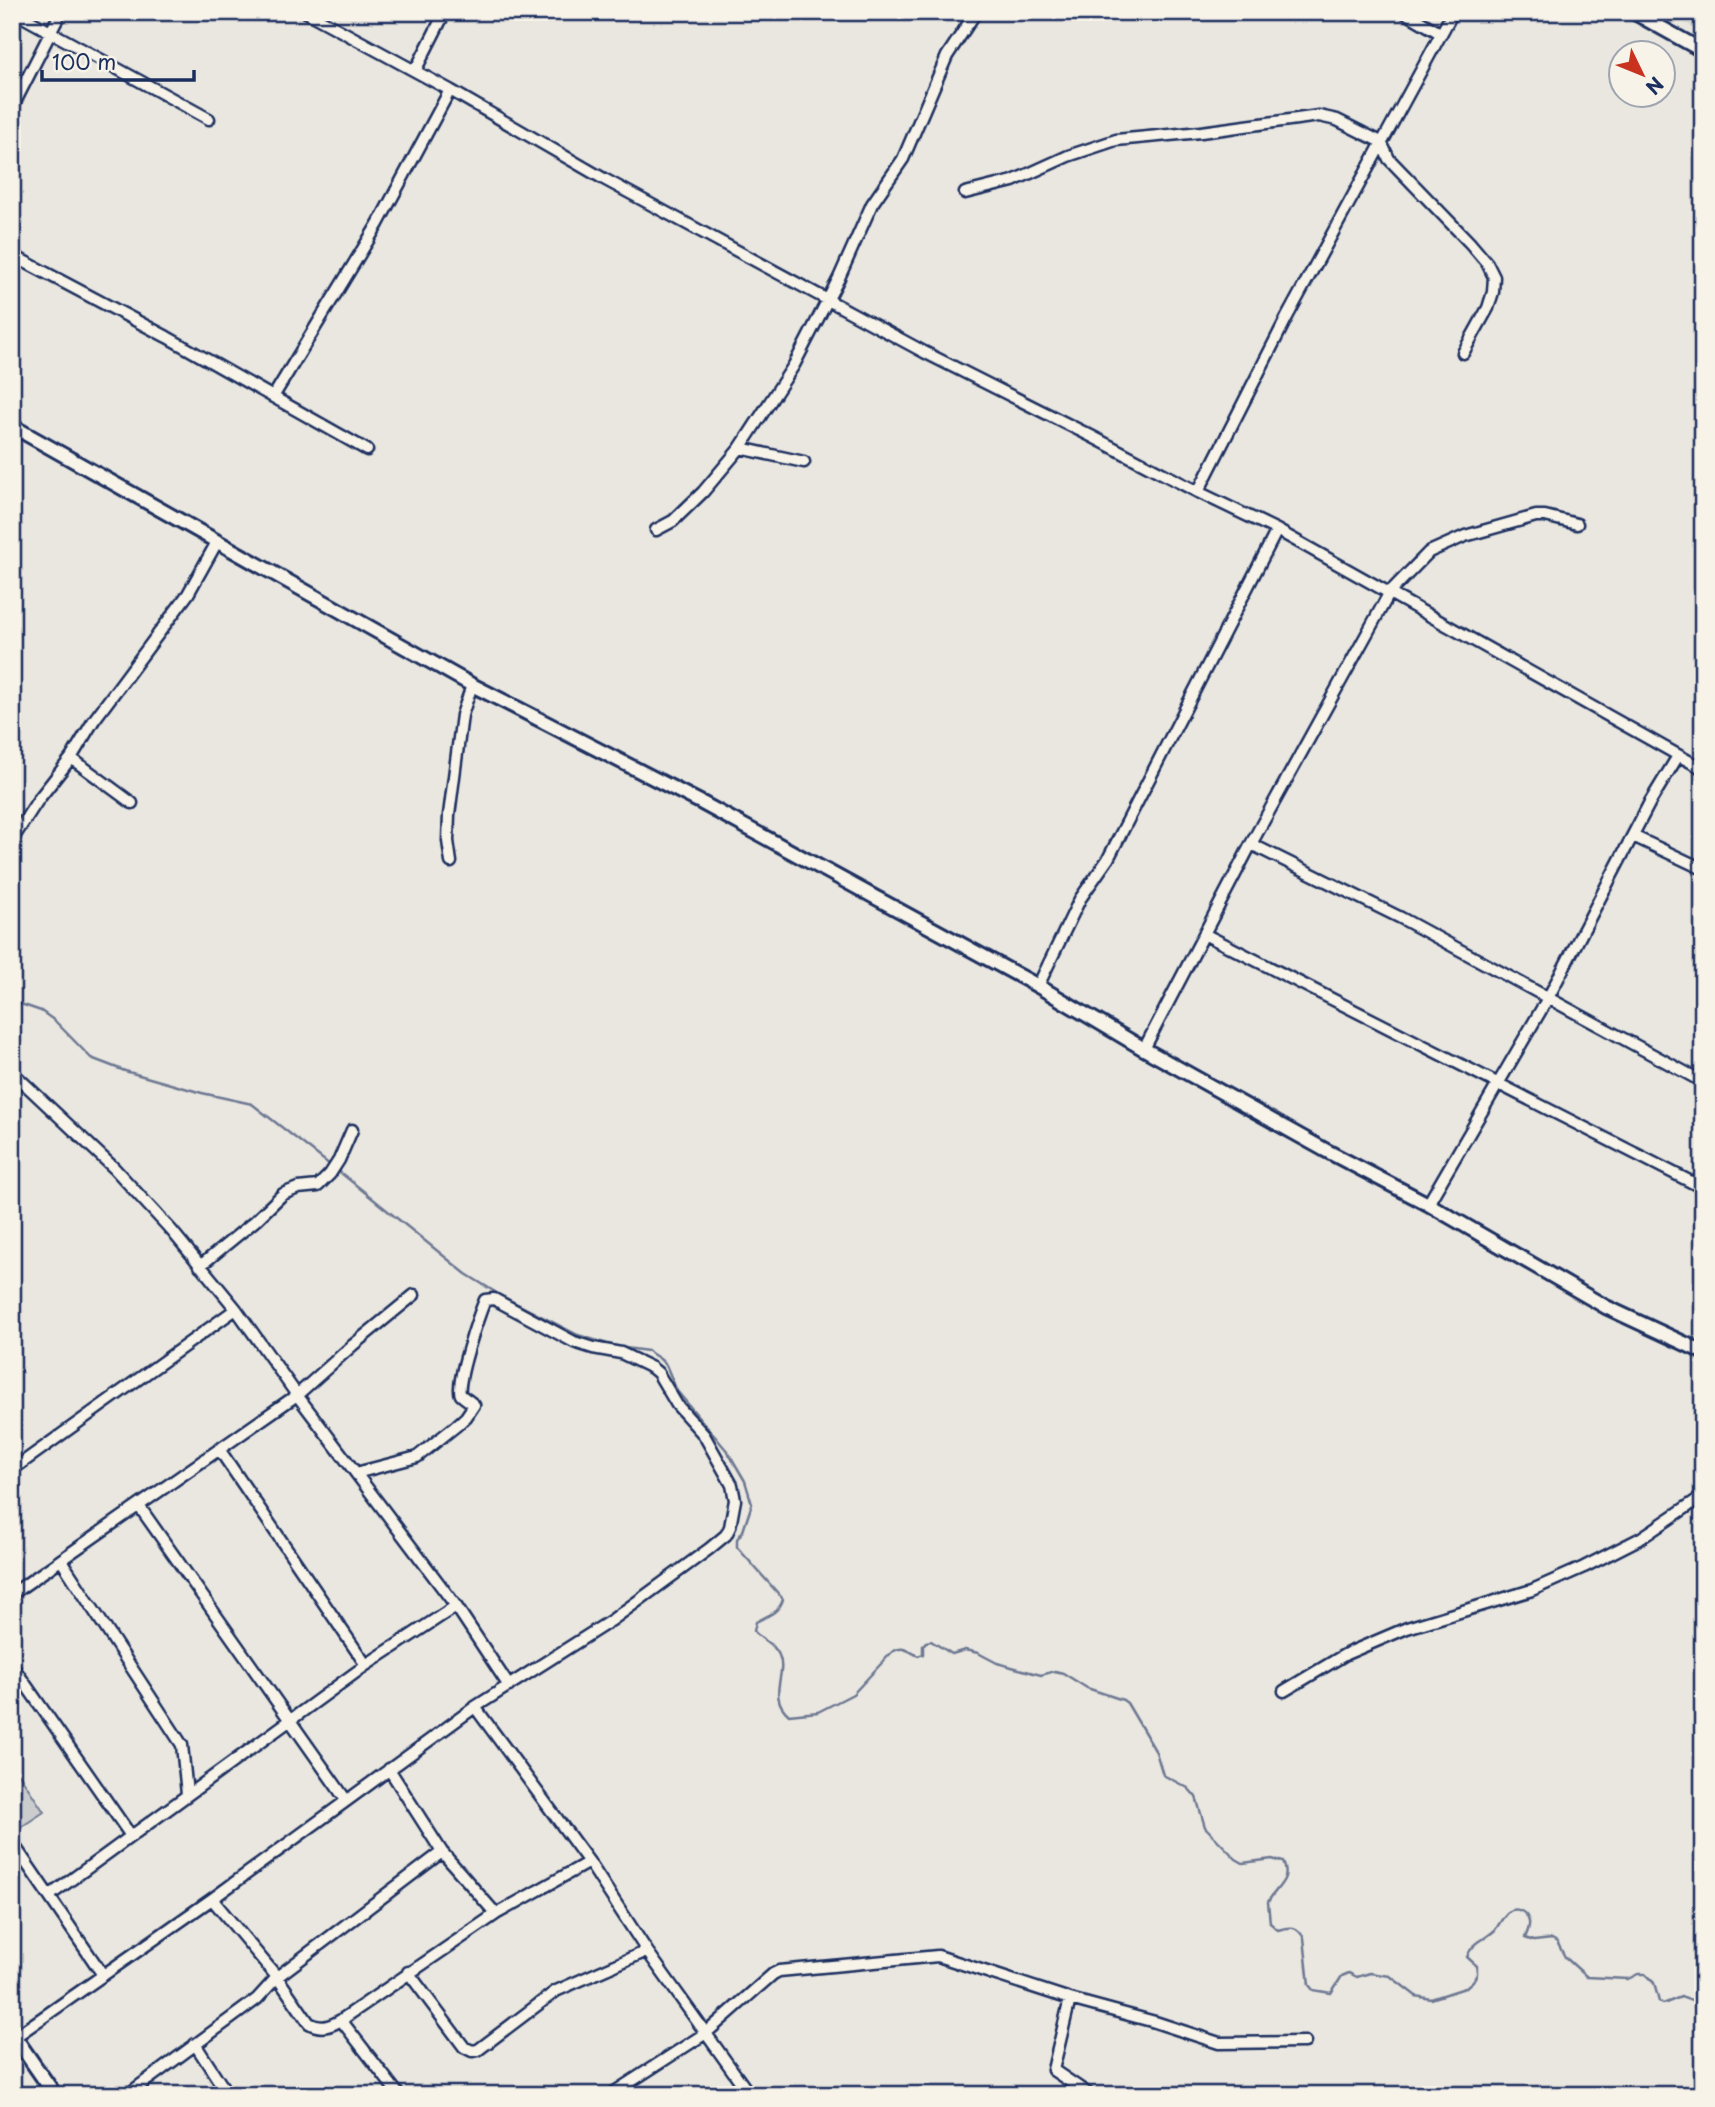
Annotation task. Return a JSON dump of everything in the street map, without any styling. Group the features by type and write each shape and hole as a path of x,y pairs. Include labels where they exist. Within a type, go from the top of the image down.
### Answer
{"street":[{"path":"14,12 209,119"},
{"path":"12,108 61,12"},
{"path":"306,12 450,90 604,179 924,352 1277,530 1703,769"},
{"path":"415,71 445,12"},
{"path":"656,530 673,521 703,492 740,448 794,365 839,278 872,204 904,159 947,56 976,12"},
{"path":"1404,12 1440,33"},
{"path":"1198,492 1287,317 1453,12"},
{"path":"1633,12 1703,51"},
{"path":"273,397 377,225 450,90"},
{"path":"965,193 1013,181 1068,156 1116,140 1319,116 1337,120 1381,142 1389,159 1487,264 1493,277 1489,308 1463,353"},
{"path":"12,255 167,337 368,450"},
{"path":"12,426 472,685 702,803 1038,986 1144,1049 1428,1204 1606,1307 1703,1352"},
{"path":"740,448 804,462"},
{"path":"1144,1049 1251,844 1390,592 1429,552 1465,536 1536,516 1577,524"},
{"path":"1038,986 1077,904 1108,859 1277,530"},
{"path":"12,840 38,800 71,758 109,699 188,594 217,542"},
{"path":"451,862 448,841 449,815 461,715 472,685"},
{"path":"1428,1204 1548,998 1650,802 1678,756"},
{"path":"71,758 132,803"},
{"path":"1633,836 1703,869"},
{"path":"1251,844 1401,918 1703,1082"},
{"path":"1204,934 1703,1188"},
{"path":"12,1072 114,1168 172,1231 236,1309 297,1395 456,1606 509,1686"},
{"path":"200,1266 283,1194 298,1188 318,1186 340,1160 352,1130"},
{"path":"12,1594 297,1395 415,1295"},
{"path":"55,2095 13,2037 212,1899 475,1707 612,1620 709,1549 726,1535 730,1527 734,1493 733,1485 704,1435 677,1405 658,1373 652,1368 621,1353 574,1342 540,1322 489,1298 485,1300 481,1311 461,1376 461,1394 474,1405 466,1417 416,1457 356,1473"},
{"path":"12,1470 236,1309"},
{"path":"219,1449 366,1665"},
{"path":"1284,1691 1346,1654 1407,1628 1532,1590 1584,1567 1641,1538 1703,1496"},
{"path":"139,1506 345,1800"},
{"path":"61,1560 182,1745 187,1794"},
{"path":"49,1896 366,1665 456,1606"},
{"path":"12,1665 131,1836"},
{"path":"475,1707 589,1862 647,1951 750,2095"},
{"path":"389,1769 442,1852 496,1913"},
{"path":"12,1842 103,1975"},
{"path":"127,2095 257,1999 277,1977 442,1852"},
{"path":"212,1899 277,1977 309,2023 315,2027 324,2027 341,2020 496,1913 589,1862"},
{"path":"408,1972 464,2047 472,2051 478,2050 556,1991 647,1951"},
{"path":"610,2095 706,2033 779,1971 934,1955 1223,2044 1305,2042"},
{"path":"1070,1998 1054,2070 1090,2095"},
{"path":"341,2020 399,2095"},
{"path":"195,2045 228,2095"}],"shaded area":[{"path":"1665,12 1703,12 1703,33"},
{"path":"19,1774 44,1812 21,1827 12,1813 12,1778"}],"waterway":[{"path":"12,1001 41,1011 55,1021 91,1058 125,1071 252,1104 330,1165"},
{"path":"336,1169 466,1274 500,1295 578,1335 618,1347 648,1351 666,1365 677,1391 728,1452 745,1481 752,1504 743,1531 737,1539 737,1547 783,1599 769,1616 756,1622 754,1631 779,1655 779,1700 789,1715 818,1712 853,1694 892,1652 903,1649 918,1656 923,1654 923,1645 931,1641 952,1654 965,1650 978,1653 997,1663 1041,1675 1055,1671 1063,1673 1087,1688 1127,1703 1156,1752 1163,1775 1188,1788 1196,1797 1205,1827 1236,1859 1243,1863 1272,1859 1283,1862 1286,1874 1268,1902 1270,1923 1278,1930 1296,1929 1304,1938 1309,1985 1313,1990 1331,1993 1342,1976 1349,1973 1357,1977 1370,1973 1390,1976 1416,1996 1431,1999 1465,1988 1477,1974 1477,1966 1467,1957 1469,1952 1495,1930 1508,1912 1515,1910 1521,1911 1528,1918 1529,1926 1525,1938 1534,1941 1552,1939 1557,1942 1565,1957 1587,1977 1628,1979 1645,1974 1654,1983 1659,2002 1663,2004 1681,1997 1703,2005"}]}
